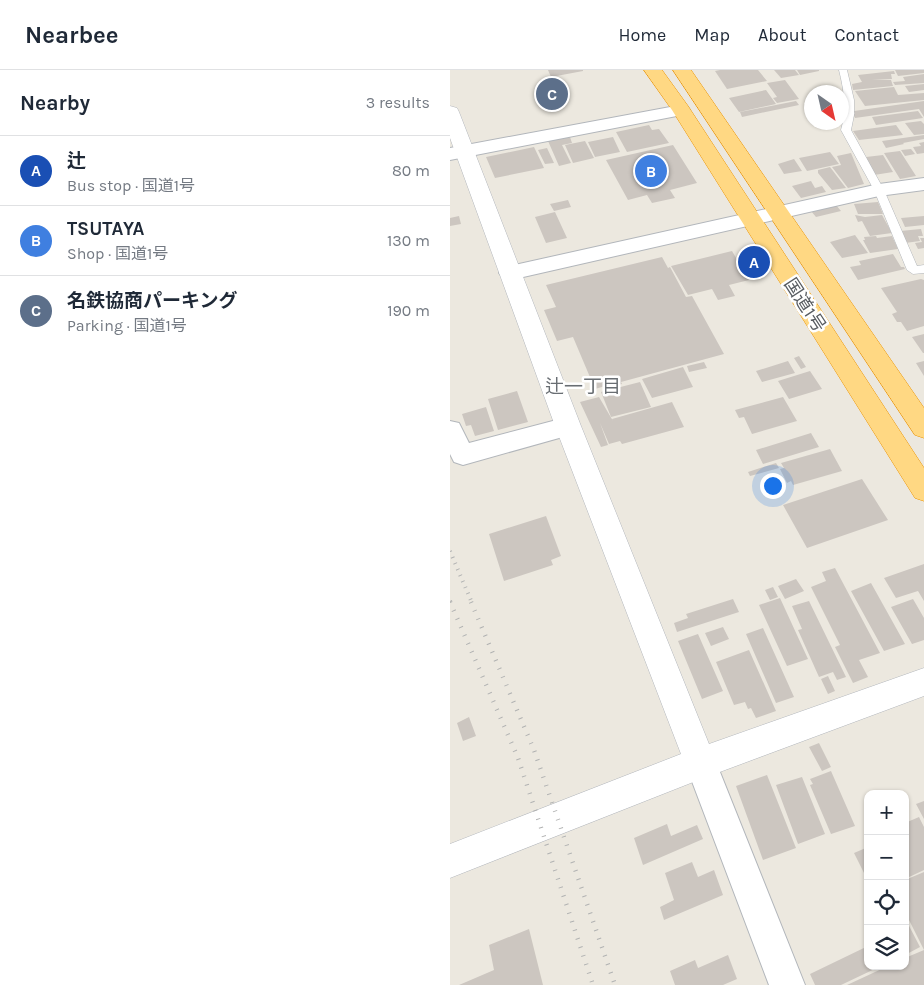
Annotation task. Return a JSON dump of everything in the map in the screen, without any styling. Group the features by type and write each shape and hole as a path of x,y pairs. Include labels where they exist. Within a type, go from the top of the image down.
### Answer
{"highway":[{"name":"国道1号","path":"653,70 681,110 924,490"},
{"name":"国道1号","path":"682,70 924,428"}],"street":[{"path":"457,153 681,110"},
{"path":"450,112 457,153 510,273 787,985"},
{"path":"510,273 879,190 924,184"},
{"path":"450,430 463,455 568,426"},
{"path":"450,861 701,763 924,682"}],"lane":[{"path":"843,70 850,94 849,121 846,130 879,190 913,270 924,269"}],"building":[{"path":"548,70 583,70 583,71 551,77"},
{"path":"758,70 767,81 727,89 715,71"},
{"path":"774,70 795,70 799,75 781,78"},
{"path":"797,70 819,70 819,71 800,75"},
{"path":"895,70 924,70 924,73 898,76"},
{"path":"894,71 895,74 891,74 892,79 872,80 891,80 893,86 853,90 852,84 862,82 858,75"},
{"path":"924,74 924,83 895,85 893,82 905,81 903,77"},
{"path":"785,80 799,99 777,103 773,98 777,97 767,83"},
{"path":"924,84 924,90 909,92 905,86"},
{"path":"894,87 898,95 924,93 924,100 865,106 855,91"},
{"path":"766,90 776,104 739,112 729,98"},
{"path":"796,101 799,105 742,117 740,112"},
{"path":"924,101 924,117 919,109 855,118 853,114 855,114 854,111"},
{"path":"918,111 923,118 876,125 872,117"},
{"path":"921,121 924,124 924,134 914,135 905,123"},
{"path":"649,125 652,130 659,129 669,143 627,152 616,132"},
{"path":"896,125 903,135 859,140 853,131"},
{"path":"924,135 924,139 886,148 882,141"},
{"path":"570,137 572,143 562,145 571,163 559,166 548,141"},
{"path":"613,137 620,152 595,157 588,142"},
{"path":"585,141 594,158 573,163 565,145"},
{"path":"924,142 924,153 917,154 913,147 921,146 919,143"},
{"path":"673,145 697,183 670,190 675,198 652,203 647,195 628,200 606,160"},
{"path":"534,147 544,168 495,178 486,157"},
{"path":"547,148 554,163 545,164 538,150"},
{"path":"911,149 915,154 905,156 901,150"},
{"path":"900,151 916,176 900,179 884,153"},
{"path":"830,152 839,164 807,171 799,158"},
{"path":"851,153 864,184 848,188 832,167 841,165 837,156"},
{"path":"883,155 893,172 874,175 866,157"},
{"path":"794,159 802,171 784,174 778,164"},
{"path":"830,167 846,188 832,190 818,173 818,170"},
{"path":"811,181 815,188 822,186 826,192 801,198 792,186"},
{"path":"568,200 571,207 554,211 550,204"},
{"path":"878,202 883,214 858,214 854,204"},
{"path":"836,205 841,211 816,217 811,211"},
{"path":"555,212 567,238 546,243 535,217"},
{"path":"855,215 865,217 882,215 892,233 870,236 862,221 858,222"},
{"path":"459,216 461,224 450,226 450,218"},
{"path":"924,216 924,225 905,227 901,218"},
{"path":"921,229 923,236 918,236 920,241 905,243 900,231"},
{"path":"855,235 868,253 842,258 830,242"},
{"path":"876,236 877,238 892,236 898,249 870,253 863,240 865,240 864,237"},
{"path":"920,238 924,238 924,248 918,249 915,243 922,242"},
{"path":"732,251 749,280 729,285 735,296 718,300 712,289 688,295 671,266"},
{"path":"893,254 901,267 905,269 858,280 850,267 861,265 859,261"},
{"path":"662,257 668,268 670,267 686,297 692,296 724,354 621,382 622,384 613,386 612,384 595,389 573,337 557,341 544,310 556,307 546,285"},
{"path":"921,279 924,280 924,326 907,331 901,322 897,322 892,314 897,312 881,288"},
{"path":"924,334 924,353 923,353 912,337"},
{"path":"799,356 806,367 801,369 794,358"},
{"path":"788,361 795,373 762,382 756,371"},
{"path":"924,361 924,376 916,363"},
{"path":"704,362 707,368 689,372 687,366"},
{"path":"683,367 693,387 652,398 642,379"},
{"path":"810,371 822,389 789,399 778,381"},
{"path":"640,382 651,407 611,417 601,392"},
{"path":"517,391 528,422 498,430 488,399"},
{"path":"599,397 613,421 612,419 672,402 684,427 622,444 620,441 609,444 600,423 608,445 601,447 580,402"},
{"path":"783,397 797,421 752,434 744,417 739,418 735,410"},
{"path":"486,407 494,431 475,436 471,425 466,426 462,414"},
{"path":"811,433 819,447 763,464 756,450"},
{"path":"830,449 842,471 793,485 791,481 787,483 780,469 784,468 781,463"},
{"path":"776,463 779,468 750,476 748,472"},
{"path":"862,479 888,520 807,548 783,505"},
{"path":"546,516 561,556 551,560 553,565 504,581 489,534"},
{"path":"924,564 924,601 918,591 896,598 884,578"},
{"path":"835,568 880,653 859,660 868,677 853,683 835,647 840,645 811,587 826,581 822,572"},
{"path":"796,579 804,591 785,599 778,586"},
{"path":"871,583 905,644 884,651 851,591"},
{"path":"773,587 778,597 770,600 765,590"},
{"path":"780,598 808,659 787,666 759,605"},
{"path":"733,599 739,612 677,632 674,623 688,618 686,614"},
{"path":"913,599 924,618 924,640 912,644 891,607"},
{"path":"809,601 846,677 837,680 833,672 819,677 798,630 802,629 792,606"},
{"path":"723,627 729,639 711,646 705,633"},
{"path":"763,628 794,697 776,703 746,634"},
{"path":"698,634 723,691 702,699 678,641"},
{"path":"749,650 776,711 756,718 751,708 748,709 745,702 734,705 716,662"},
{"path":"828,676 835,691 828,694 821,679"},
{"path":"469,717 476,736 463,741 457,723"},
{"path":"819,743 831,767 822,771 809,747"},
{"path":"831,771 855,826 831,834 810,785 813,784 810,779"},
{"path":"767,775 796,848 763,860 736,786"},
{"path":"802,777 825,834 798,844 776,785"},
{"path":"924,801 924,819 916,804"},
{"path":"919,817 924,827 924,870 909,877 909,835 909,821"},
{"path":"667,824 671,836 697,825 703,839 643,865 634,838"},
{"path":"864,849 864,873 854,853"},
{"path":"692,862 698,877 714,870 723,895 664,920 660,907 674,900 665,873"},
{"path":"924,872 924,950 909,920 909,878"},
{"path":"909,926 920,947 909,953"},
{"path":"529,929 543,985 459,985 494,970 489,945"},
{"path":"864,948 864,970 873,970 841,985 815,985 810,974"},
{"path":"924,950 924,985 847,985 879,970 909,970 909,956"},
{"path":"728,955 737,979 723,985 675,985 670,971 695,960 698,968"}],"railway":[{"path":"450,551 472,603"},
{"path":"450,602 518,758 593,985"},
{"path":"471,602 534,750 615,985"}],"place":[{"name":"名鉄協商パーキング","path":"552,94"},
{"name":"TSUTAYA","path":"651,171"},
{"name":"辻","path":"754,262"}],"district":[{"name":"辻一丁目","path":"583,387"}]}
